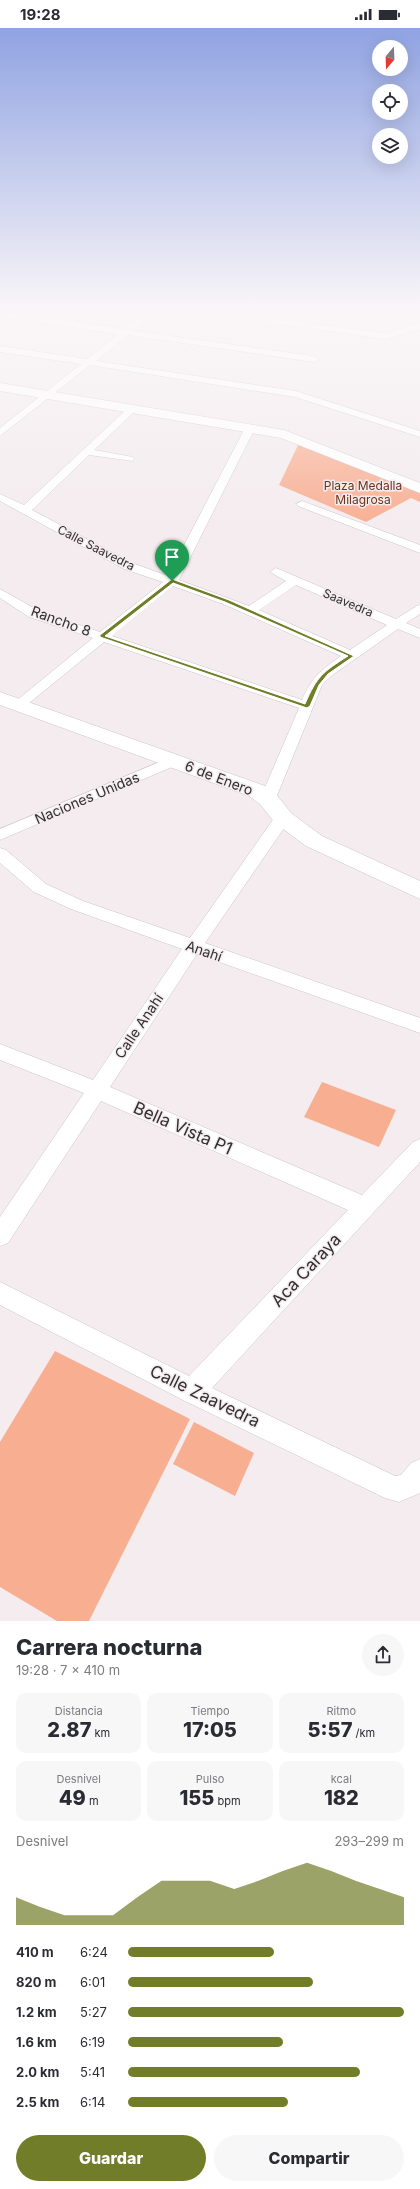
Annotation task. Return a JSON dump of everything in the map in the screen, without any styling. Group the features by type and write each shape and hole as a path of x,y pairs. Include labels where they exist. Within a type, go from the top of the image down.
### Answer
{"street":[{"path":"0,434 65,381"},
{"path":"214,381 296,394 420,434"},
{"path":"0,387 284,434 303,440 364,467 420,488"},
{"path":"25,510 132,409"},
{"path":"9,702 102,636 172,581 250,428"},
{"path":"87,452 129,459"},
{"name":"Calle Saavedra","path":"0,497 128,566 250,611 352,656"},
{"path":"302,504 420,549"},
{"name":"Saavedra","path":"276,572 420,634"},
{"path":"250,611 295,580"},
{"name":"Rancho 8","path":"0,593 34,614 307,706"},
{"path":"268,799 316,684 326,673 420,608"},
{"name":"6 de Enero","path":"9,702 257,791 268,799 283,818 314,841 420,891"},
{"name":"Naciones Unidas","path":"0,835 174,761"},
{"name":"Calle Anahí","path":"0,1236 192,947 283,818"},
{"name":"Anahí","path":"0,854 40,888 77,905 192,947 420,1026"},
{"name":"Bella Vista P1","path":"0,1052 97,1090 365,1207"},
{"name":"Aca Caraya","path":"192,1391 420,1148"},
{"name":"Calle Zaavedra","path":"0,1293 192,1391 394,1488 404,1489 416,1479"}],"green space":[{"name":"Plaza Medalla Milagrosa","path":"300,441 420,489 420,502 411,498 366,522 279,485"},
{"path":"322,1082 396,1110 379,1147 304,1117"},
{"path":"55,1351 190,1419 89,1621 57,1621 0,1587 0,1442"},
{"path":"194,1422 254,1453 235,1496 173,1464"}],"route":[{"path":"172,581 227,601 352,656 326,673 316,684 307,706 102,636 172,581"}]}
